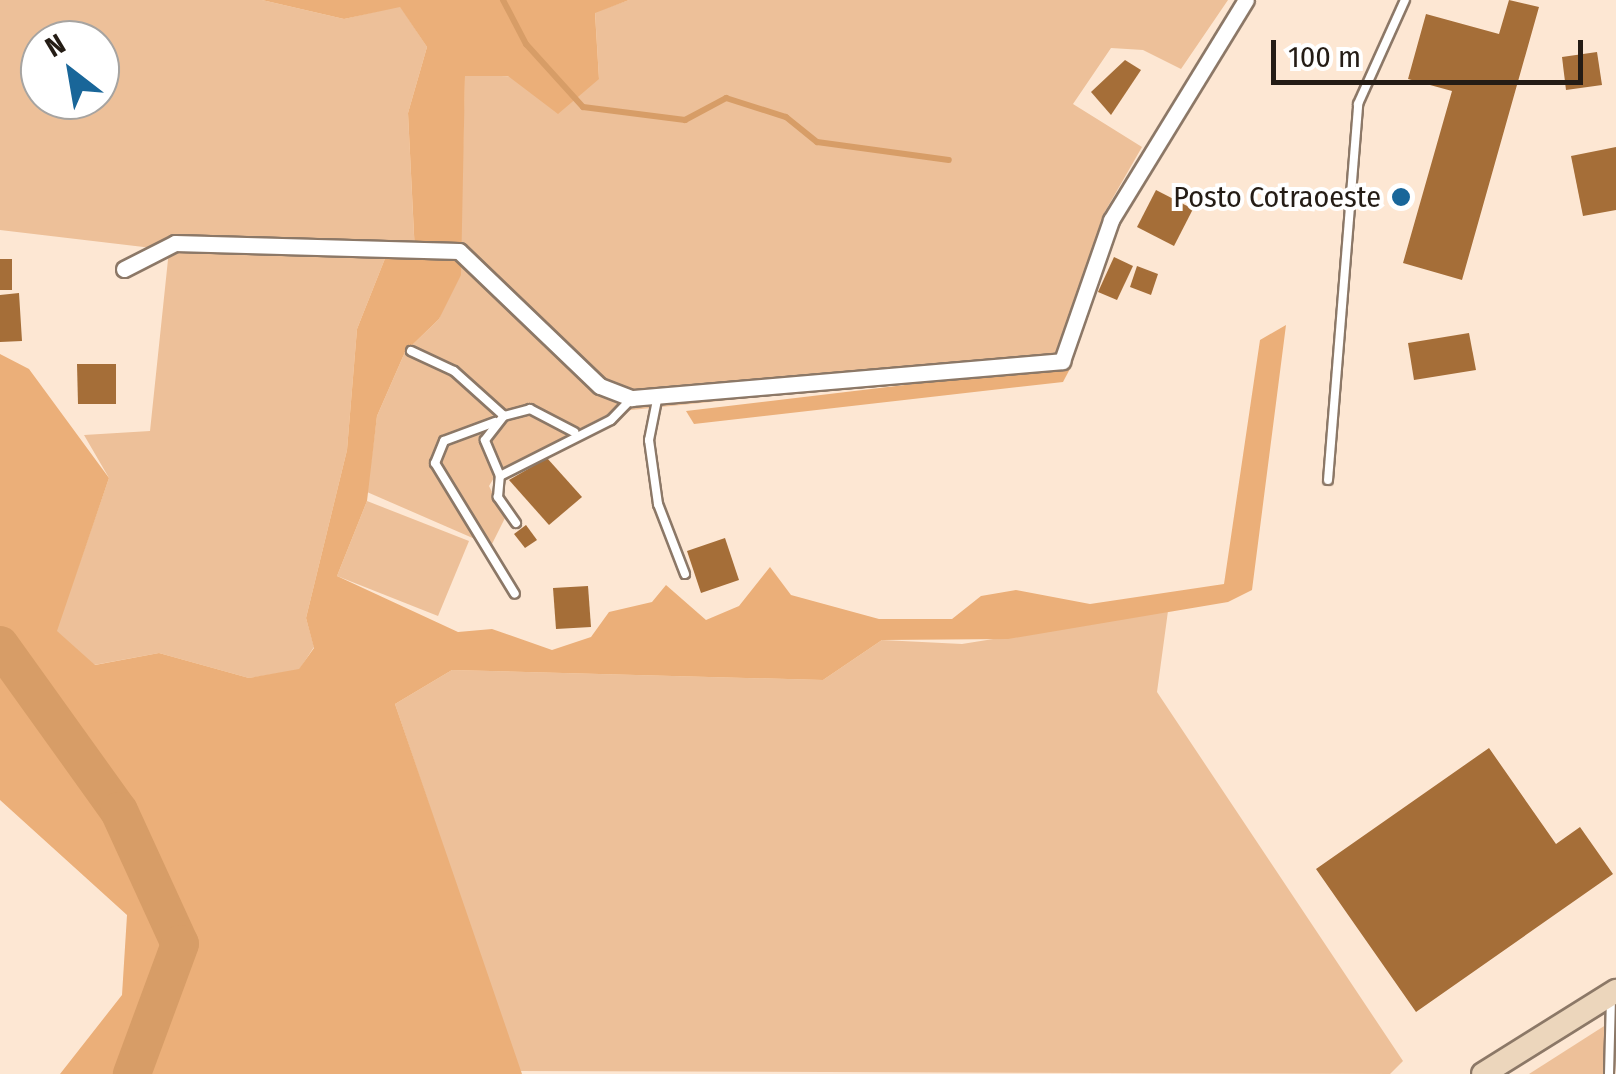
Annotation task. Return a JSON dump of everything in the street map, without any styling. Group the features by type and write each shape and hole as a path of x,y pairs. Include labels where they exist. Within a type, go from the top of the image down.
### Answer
{"street":[{"path":"124,269 174,243 459,251 600,386 632,398 657,400 1062,362 1111,220 1246,0"},
{"path":"1483,1074 1614,993"}],"lane":[{"path":"1328,480 1358,104 1405,0"},
{"path":"411,351 454,370 499,419"},
{"path":"500,476 574,432 611,420 632,398"},
{"path":"657,400 649,440 658,504 684,574"},
{"path":"515,594 436,463 444,441 530,409 574,432"},
{"path":"499,419 486,454 500,476 498,497 516,524"},
{"path":"1609,1074 1614,993"}],"shaded area":[{"path":"0,0 262,0 344,19 400,6 427,47 408,113 415,255 386,256 357,329 347,450 306,618 314,647 299,670 249,678 159,653 94,665 56,631 109,478 84,435 150,431 169,250 0,230"},
{"path":"262,0 629,0 595,13 599,79 558,114 508,76 465,76 461,275 439,319 405,352 377,416 367,501 337,576 458,632 492,629 552,650 591,637 609,612 652,602 666,585 706,620 739,606 770,567 791,595 879,619 952,619 981,596 1016,590 1090,604 1224,584 1260,340 1286,325 1252,590 1228,602 1008,639 882,640 823,680 452,670 395,704 522,1074 60,1074 122,995 127,915 0,800 0,354 29,369 109,478 57,631 95,665 159,653 249,678 299,669 314,648 306,618 347,450 357,329 386,256 415,254 408,113 427,47 400,7 344,19"},
{"path":"629,0 1228,0 1181,69 1143,50 1111,48 1073,104 1142,147 1103,215 1076,305 1072,365 612,412 498,471 489,486 505,518 491,546 367,492 377,416 405,352 439,319 460,257 465,75 599,79 595,12"},
{"path":"1072,365 1063,382 694,424 686,411"},
{"path":"367,501 469,541 438,616 337,576"},
{"path":"1168,611 1157,692 1403,1061 1390,1074 519,1071 395,704 452,670 823,680 882,640 962,644"},
{"path":"1616,1020 1615,1074 1529,1074 1612,1021"}],"building":[{"path":"1509,0 1539,7 1462,280 1403,263 1452,91 1408,79 1426,14 1499,34"},
{"path":"1597,52 1602,85 1566,90 1562,57"},
{"path":"1125,60 1141,70 1111,115 1091,92"},
{"path":"1616,147 1616,210 1583,216 1571,156"},
{"path":"1156,190 1193,209 1174,246 1137,227"},
{"path":"1114,257 1133,266 1117,300 1098,292"},
{"path":"0,259 12,259 12,290 0,290"},
{"path":"1137,266 1158,274 1151,295 1130,287"},
{"path":"19,293 22,341 0,342 0,295"},
{"path":"1469,333 1476,370 1414,380 1408,343"},
{"path":"77,364 116,364 116,404 78,404"},
{"path":"547,458 582,497 549,525 509,480"},
{"path":"526,525 537,540 525,548 514,534"},
{"path":"725,538 739,580 701,593 687,551"},
{"path":"588,586 591,627 556,629 553,588"},
{"path":"1489,748 1556,844 1580,827 1613,874 1416,1012 1316,869"}],"waterway":[{"path":"503,0 526,44 583,107 685,120 726,98 786,117 817,142 949,160"},
{"path":"0,645 119,811 180,944 132,1074"}],"place":[{"name":"Posto Cotraoeste","path":"1401,197"}]}
